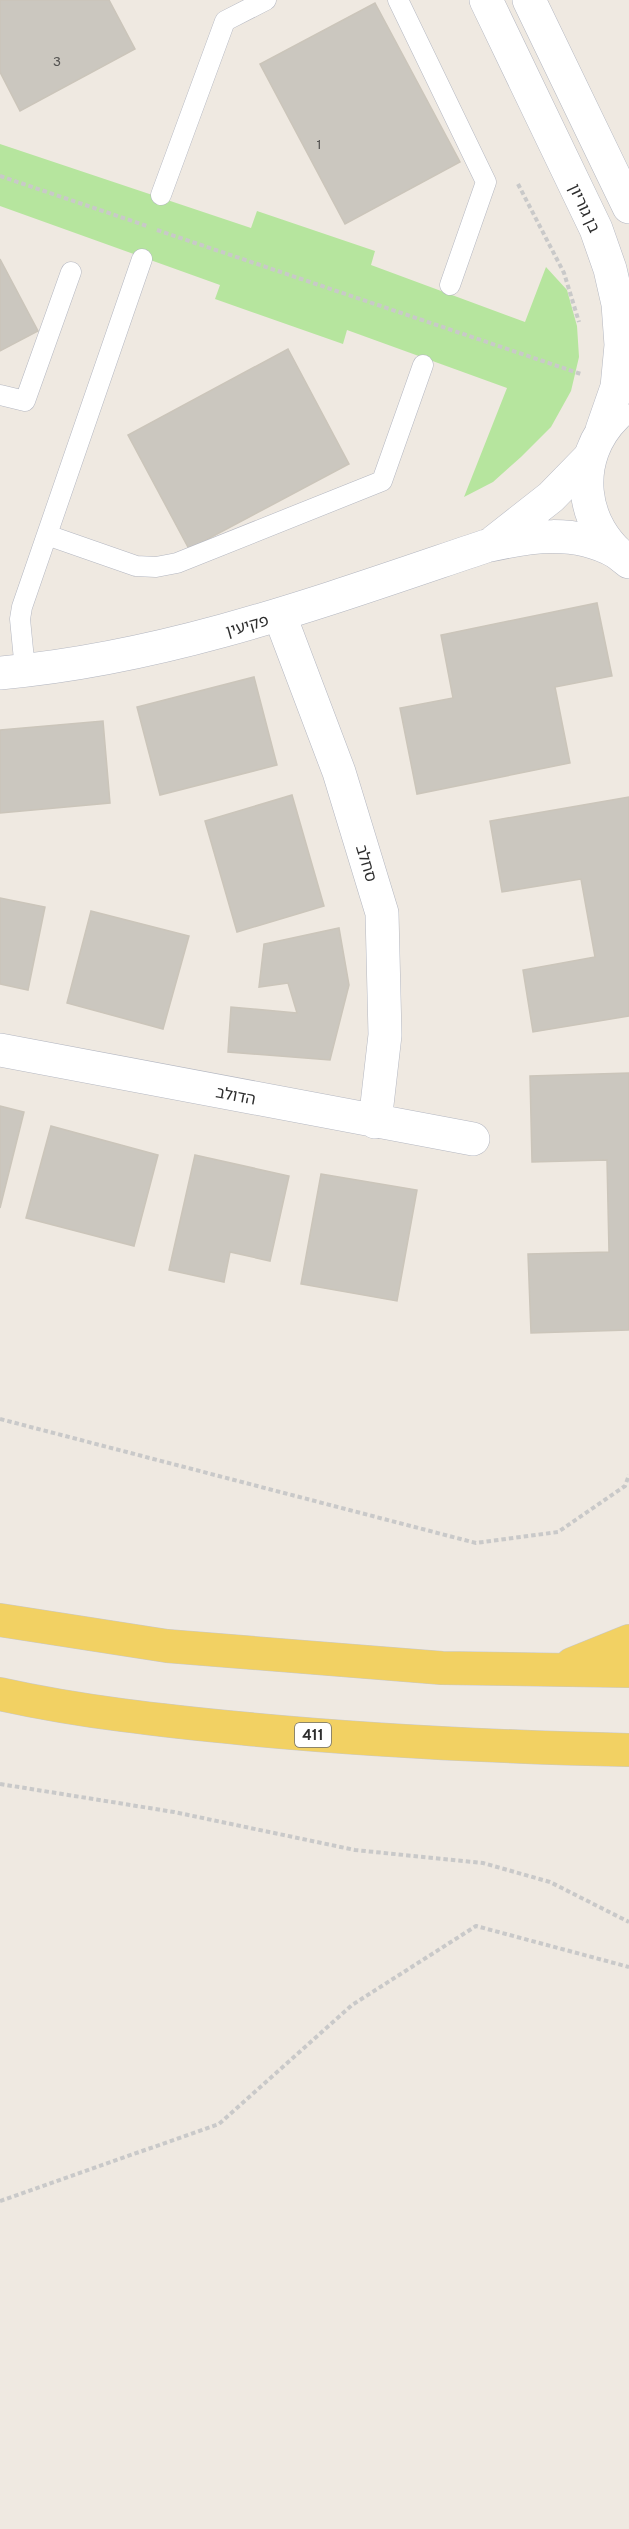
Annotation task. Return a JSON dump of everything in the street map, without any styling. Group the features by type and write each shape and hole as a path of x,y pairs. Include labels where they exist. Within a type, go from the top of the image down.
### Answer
{"main road":[{"path":"0,1620 179,1647 442,1668 497,1670 559,1668 629,1671"},
{"path":"559,1668 629,1641"},
{"name":"411","path":"0,1694 126,1716 324,1736 489,1746 629,1750"}],"street":[{"name":"בן גוריון","path":"486,0 596,229 610,269 618,304 623,395 596,444"},
{"path":"529,0 629,207"},
{"path":"596,444 586,472 588,501 597,528 622,557"},
{"name":"פקיעין","path":"486,546 531,515 596,444"},
{"name":"פקיעין","path":"13,672 99,660 164,647 280,616 486,546 511,540 548,536 591,540 622,557"},
{"name":"סחלב","path":"280,616 339,772 382,913 385,1035 375,1122"},
{"name":"הדולב","path":"0,1050 473,1139"}],"lane":[{"path":"162,195 225,21 266,0"},
{"path":"398,0 486,182 450,285"},
{"path":"13,672 20,619 142,259"},
{"path":"0,395 25,401 71,272"},
{"path":"47,535 136,566 156,567 177,563 382,481 423,365"}],"path":[{"path":"0,176 623,395"},
{"path":"0,1419 476,1543 558,1532 625,1486 629,1474"},
{"path":"0,1784 174,1812 355,1850 483,1863 550,1882 629,1922"},
{"path":"0,2201 219,2124 352,2005 476,1926 629,1966"}],"green space":[{"path":"0,144 251,228 257,211 375,251 371,265 525,322 546,267 567,290 577,326 579,357 571,391 551,427 521,457 493,482 464,497 507,388 347,330 343,344 215,299 220,285 0,206"}],"building":[{"path":"0,0 109,0 135,49 20,111 0,72"},
{"path":"375,3 460,162 345,224 260,64"},
{"path":"0,259 38,331 0,351"},
{"path":"288,349 349,464 189,549 128,435"},
{"path":"597,603 612,676 555,687 570,763 417,794 400,708 453,698 441,635"},
{"path":"254,677 277,765 160,795 137,707"},
{"path":"103,721 110,803 0,813 0,730"},
{"path":"292,795 324,906 237,932 205,821"},
{"path":"629,797 629,1016 533,1032 523,970 595,957 581,879 502,892 490,821"},
{"path":"0,898 45,907 28,990 0,984"},
{"path":"91,911 189,936 163,1029 67,1003"},
{"path":"339,928 349,985 330,1060 228,1052 231,1007 297,1013 288,983 259,987 264,944"},
{"path":"629,1073 629,1330 531,1333 528,1254 609,1252 607,1160 532,1162 530,1076"},
{"path":"0,1106 24,1112 0,1208"},
{"path":"51,1126 158,1155 134,1246 26,1218"},
{"path":"195,1155 289,1176 270,1261 230,1252 224,1282 169,1270"},
{"path":"321,1174 417,1190 397,1301 301,1284"}]}
